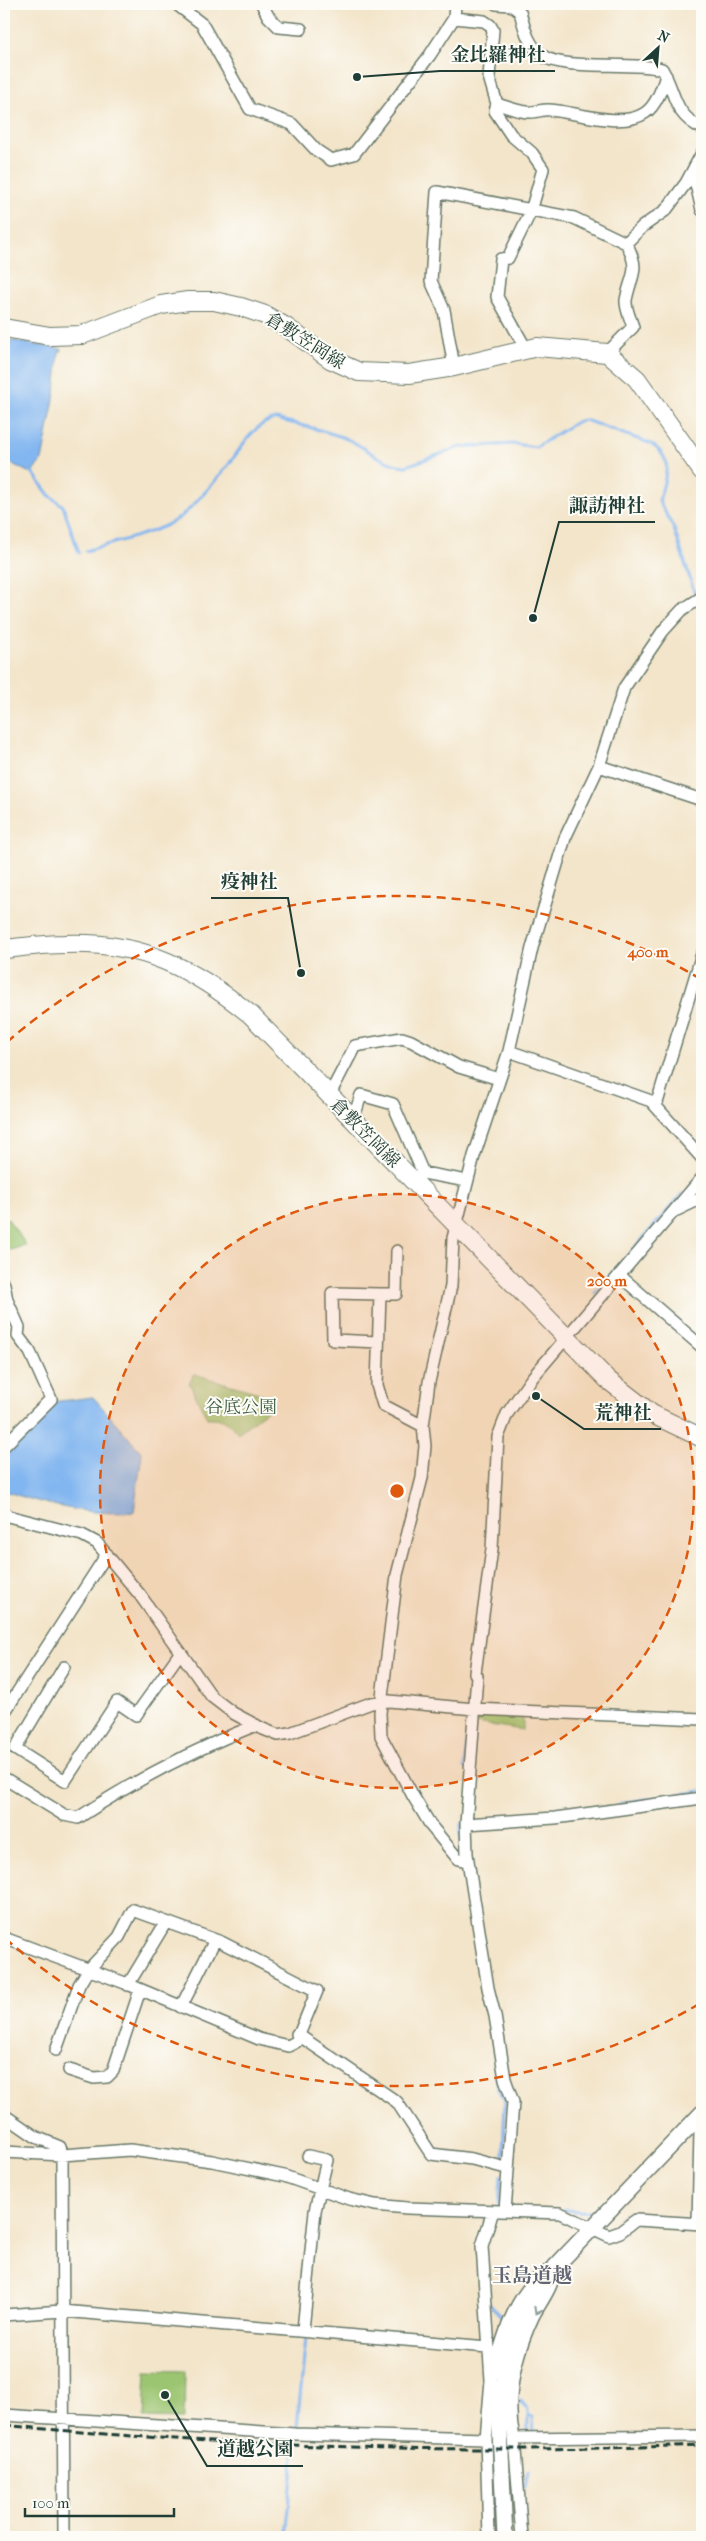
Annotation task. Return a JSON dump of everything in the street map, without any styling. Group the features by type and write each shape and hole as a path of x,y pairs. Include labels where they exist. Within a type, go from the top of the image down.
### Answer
{"main road":[{"name":"倉敷笠岡線","path":"4,328 50,336 82,335 161,305 188,301 214,301 241,306 265,315 330,359 359,372 398,375 454,367 537,346 606,353"},
{"path":"606,353 637,379 702,471"},
{"name":"倉敷笠岡線","path":"4,949 66,944 117,947 149,954 184,968 217,987 250,1015 608,1380 630,1399 652,1414 702,1438"},
{"name":"倉敷笠岡線","path":"677,1426 702,1432"}],"street":[{"path":"176,4 202,24 250,109 292,124 316,150 331,160 354,154 430,55 454,18 455,4"},
{"path":"262,4 268,16 279,27 301,29"},
{"path":"490,24 493,22 496,4 511,5 520,12 525,33 542,55 560,62 645,65 662,69 670,83 673,99 680,110 693,124 702,128"},
{"path":"454,18 484,21 490,24 493,30 489,77 497,104 495,111 510,135 532,153 542,169 531,210 508,258 501,259 497,297 526,349"},
{"path":"497,104 528,112 547,109 582,116 612,119 634,117 646,112 658,95 666,76"},
{"path":"626,243 642,227 666,210 702,153"},
{"path":"692,171 702,210"},
{"path":"454,367 444,310 431,281 437,192 574,218 626,243 634,265 634,274 626,302 633,327 606,353"},
{"path":"464,1861 431,1826 381,1736 382,1702 397,1575 422,1478 425,1446 423,1426 429,1382 451,1286 456,1225 467,1182 509,1051 532,948 565,838 599,766 624,688 634,670 676,617 700,598"},
{"path":"599,766 702,800"},
{"path":"656,1106 702,954"},
{"path":"329,1096 354,1046 402,1038 459,1067 500,1079"},
{"path":"509,1051 650,1102 656,1106 702,1158"},
{"path":"356,1111 361,1095 393,1104 423,1173 467,1182"},
{"path":"492,2380 488,2347 482,2246 499,2211 513,2102 505,2079 495,2016 464,1861 471,1709 492,1549 498,1437 512,1405 566,1336 676,1211 702,1178"},
{"path":"676,1211 702,1198"},
{"path":"378,1342 333,1340 332,1293 396,1294 398,1250"},
{"path":"619,1274 702,1347"},
{"path":"4,1284 7,1300 19,1327 18,1336 30,1352 51,1399 4,1446"},
{"path":"380,1294 377,1385 383,1405 423,1426"},
{"path":"5,1515 82,1534 97,1543 107,1554 196,1677 218,1703 256,1725 284,1735 347,1711 371,1703 382,1702 471,1709 702,1718"},
{"path":"4,1713 107,1554"},
{"path":"64,1667 15,1749 65,1781 117,1702 136,1715 180,1653"},
{"path":"4,1778 64,1815 78,1818 159,1768 203,1746 256,1725"},
{"path":"466,1824 555,1818 702,1798"},
{"path":"4,1938 88,1970 128,1985 260,2039 288,2046 296,2042 297,2034 317,1991 215,1940 133,1910 119,1937 88,1970 79,1985 56,2050"},
{"path":"128,1985 166,1922"},
{"path":"181,2007 215,1940"},
{"path":"68,2070 94,2078 107,2078 114,2071 140,1990"},
{"path":"297,2034 397,2102 431,2154 472,2159 506,2168"},
{"path":"4,2115 36,2137 60,2147 62,2155 64,2537"},
{"path":"4,2152 62,2155 130,2150 185,2157 284,2176 319,2189 375,2205 407,2208 560,2213 609,2236 620,2232 636,2220 699,2221 699,2116"},
{"path":"505,2537 500,2426 504,2374 520,2321 555,2267 699,2116"},
{"path":"303,2330 319,2189 326,2160 308,2156"},
{"path":"490,2537 486,2439 492,2380 500,2346 519,2304 538,2277 555,2267"},
{"path":"522,2537 510,2404 515,2368 531,2321 554,2279 555,2267"},
{"path":"4,2315 62,2311 488,2347"},
{"path":"4,2415 296,2434 486,2439"},
{"path":"514,2438 702,2436"}],"green space":[{"path":"4,1219 8,1219 26,1245 4,1252"},
{"name":"谷底公園","path":"194,1374 262,1394 274,1405 238,1433 224,1421 217,1418 207,1418 189,1383"},
{"path":"480,1715 523,1716 523,1730 476,1723"},
{"path":"146,2370 185,2371 184,2419 144,2418"}],"water":[{"path":"4,339 62,349 62,351 59,351 55,394 42,460 33,471 28,472 4,460"},
{"path":"93,1397 142,1453 134,1512 85,1511 36,1501 5,1491 4,1454 52,1402"}],"waterway":[{"path":"86,551 147,533 179,518 210,487 253,432 260,426 276,419 339,436 390,463 406,466 461,447 514,444 536,447 578,421 585,420 649,443 663,455 666,461 666,476 659,501 674,529 694,591 699,596"},
{"path":"30,469 49,495 63,506 79,553"},
{"path":"595,1293 682,1194"},
{"path":"469,1705 471,1684"},
{"path":"465,1768 469,1711"},
{"path":"621,1803 702,1791"},
{"path":"461,1824 462,1855"},
{"path":"462,1863 467,1887"},
{"path":"483,1992 493,2037"},
{"path":"495,2050 498,2089 505,2100 503,2157"},
{"path":"499,2206 501,2176"},
{"path":"565,2210 591,2212"},
{"path":"624,2215 637,2216"},
{"path":"490,2305 503,2318"},
{"path":"286,2537 306,2337"},
{"path":"521,2401 528,2410 528,2431"},
{"path":"528,2417 533,2417 534,2434"},
{"path":"525,2487 528,2471"}],"railway":[{"path":"4,2425 178,2439 353,2447 528,2449 702,2445"}],"place":[{"name":"金比羅神社","path":"357,77"},
{"name":"諏訪神社","path":"533,618"},
{"name":"疫神社","path":"301,973"},
{"name":"荒神社","path":"536,1396"},
{"name":"道越公園","path":"165,2395"}],"district":[{"name":"玉島道越","path":"532,2275"}]}
